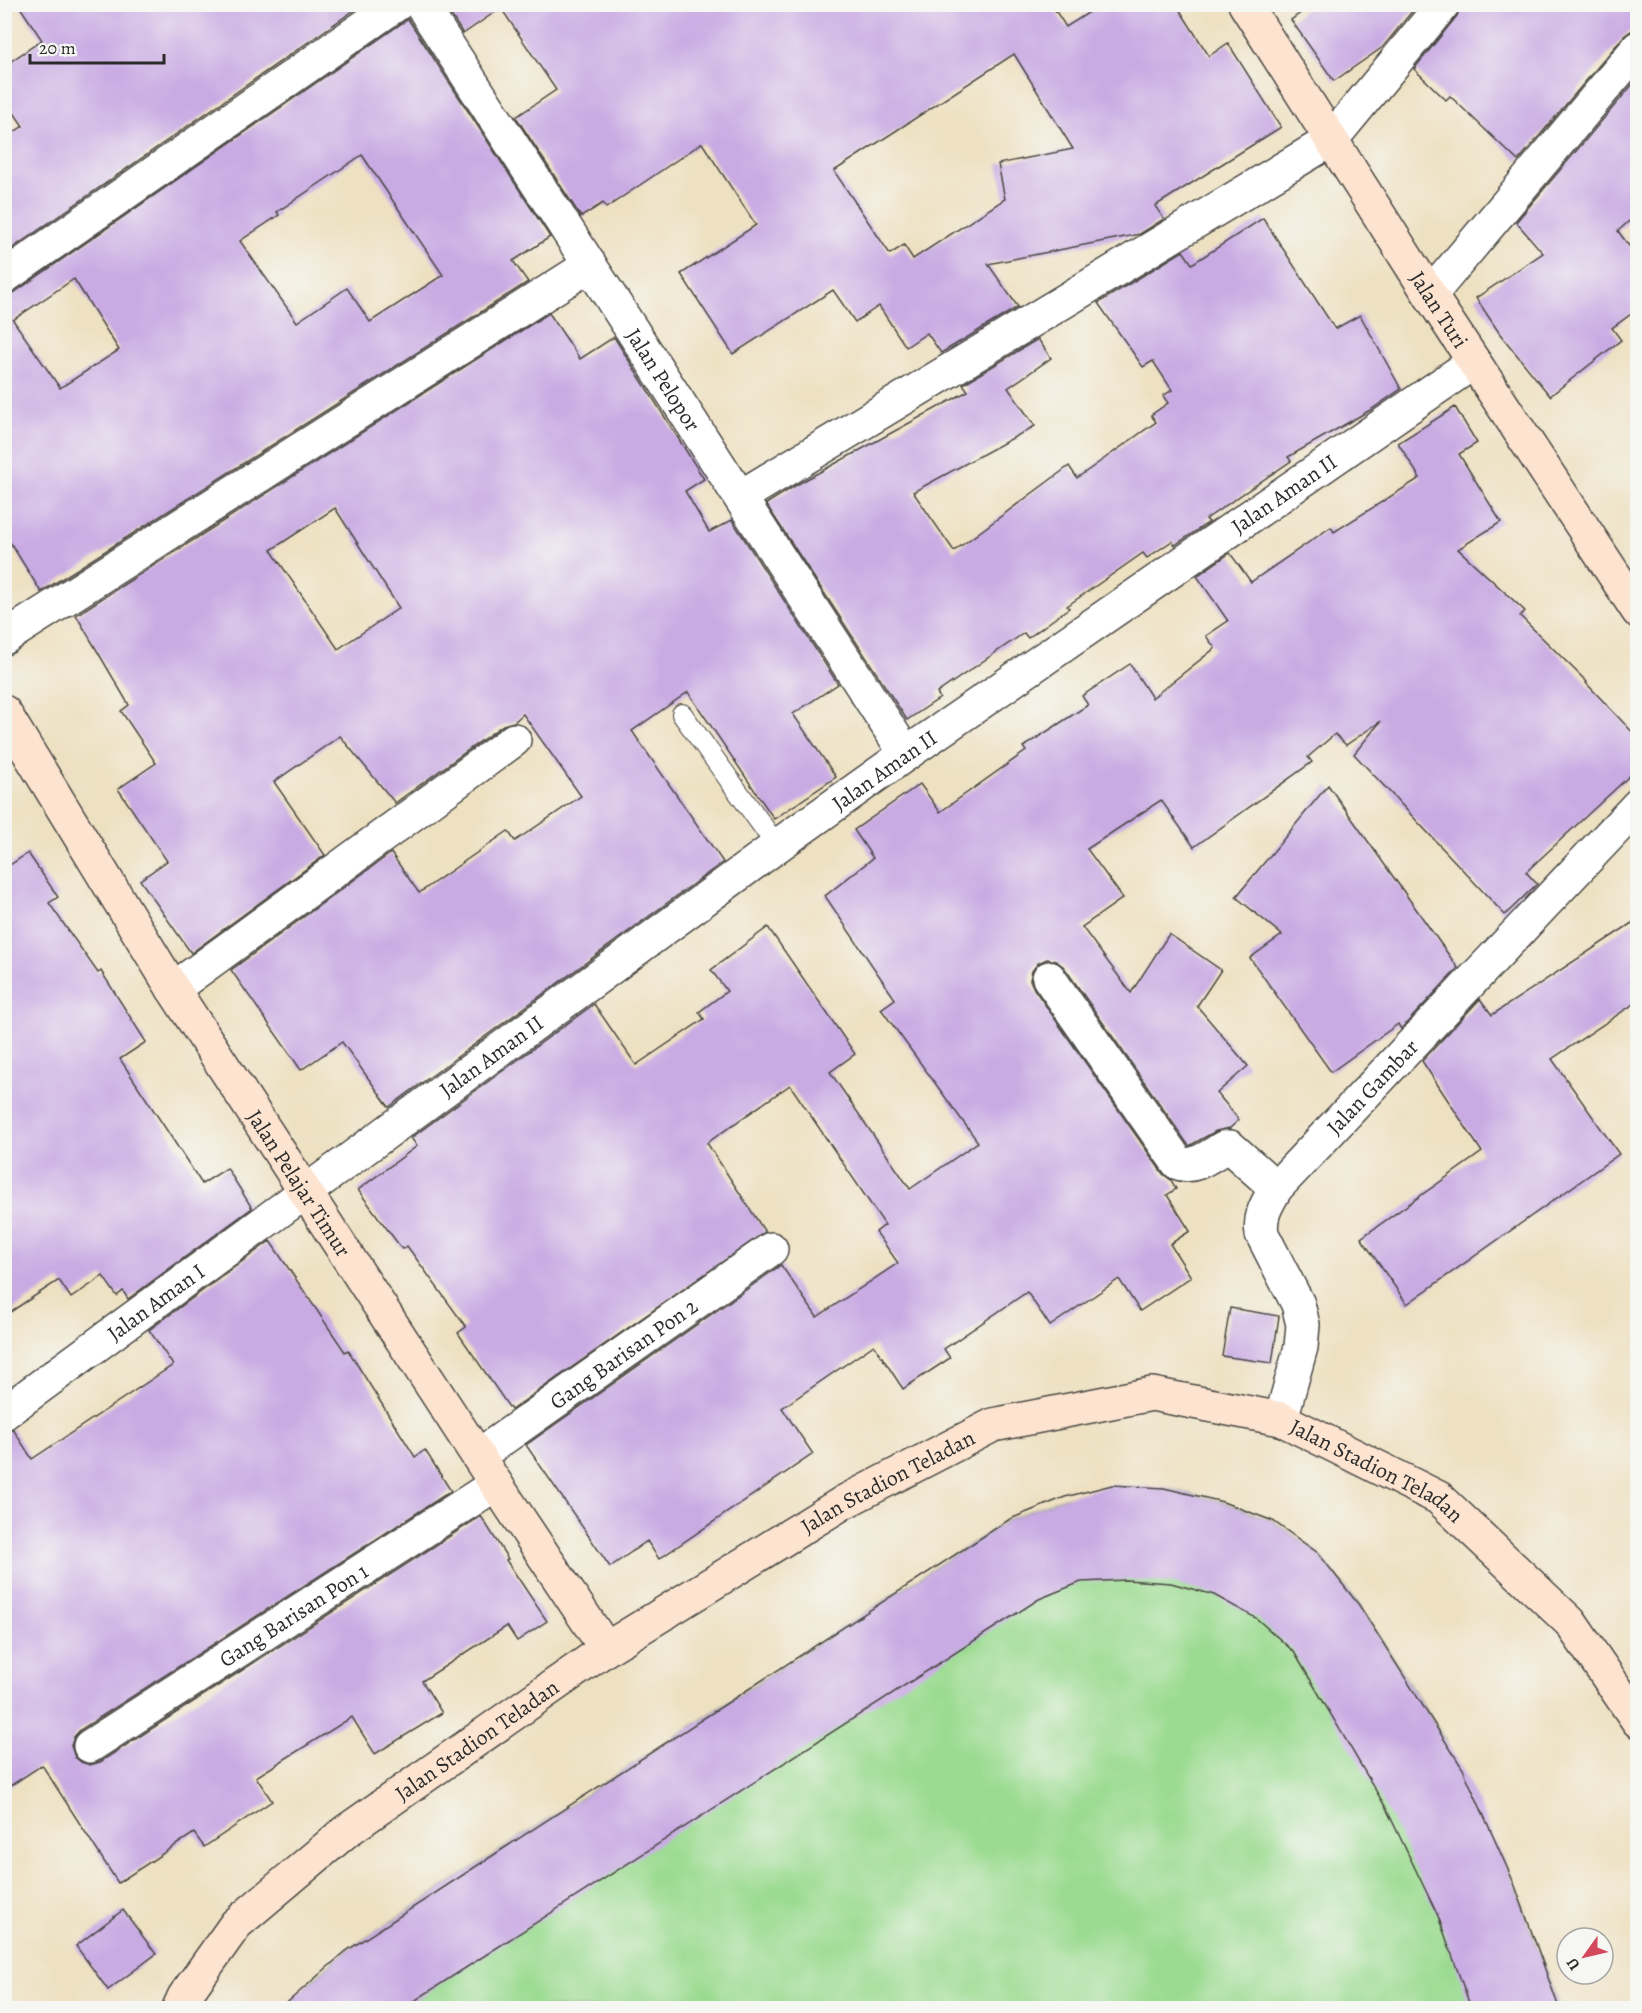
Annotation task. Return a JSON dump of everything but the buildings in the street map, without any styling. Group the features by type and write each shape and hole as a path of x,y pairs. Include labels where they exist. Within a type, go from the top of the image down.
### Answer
{"street":[{"path":"4,277 397,4"},
{"name":"Jalan Pelopor","path":"421,4 906,754"},
{"name":"Jalan Turi","path":"1245,4 1430,295 1638,611"},
{"path":"740,497 1331,140 1443,4"},
{"path":"1430,295 1638,48"},
{"path":"4,638 590,265"},
{"name":"Jalan Aman II","path":"306,1193 777,846 906,754 1474,362"},
{"name":"Jalan Pelajar Timur","path":"4,712 173,989 606,1649"},
{"path":"173,989 514,740"},
{"name":"Jalan Gambar","path":"1281,1419 1301,1347 1303,1325 1298,1304 1262,1234 1260,1223 1262,1212 1276,1188 1638,805"},
{"path":"1049,978 1178,1163 1195,1164 1225,1147 1230,1147 1276,1188"},
{"name":"Jalan Aman I","path":"4,1413 306,1193"},
{"name":"Gang Barisan Pon 2","path":"478,1456 771,1249"},
{"name":"Jalan Stadion Teladan","path":"179,2008 184,1997 236,1924 336,1839 606,1649 844,1502 993,1425 1152,1394 1281,1419 1439,1498 1570,1622 1638,1721"},
{"name":"Gang Barisan Pon 1","path":"90,1746 496,1484"}],"lane":[{"path":"682,714 777,846"}],"green space":[{"path":"1164,1488 1223,1502 1273,1521 1318,1553 1359,1605 1445,1740 1514,1883 1559,2008 290,2008 309,1983 346,1951 1010,1519 1065,1497"}]}
